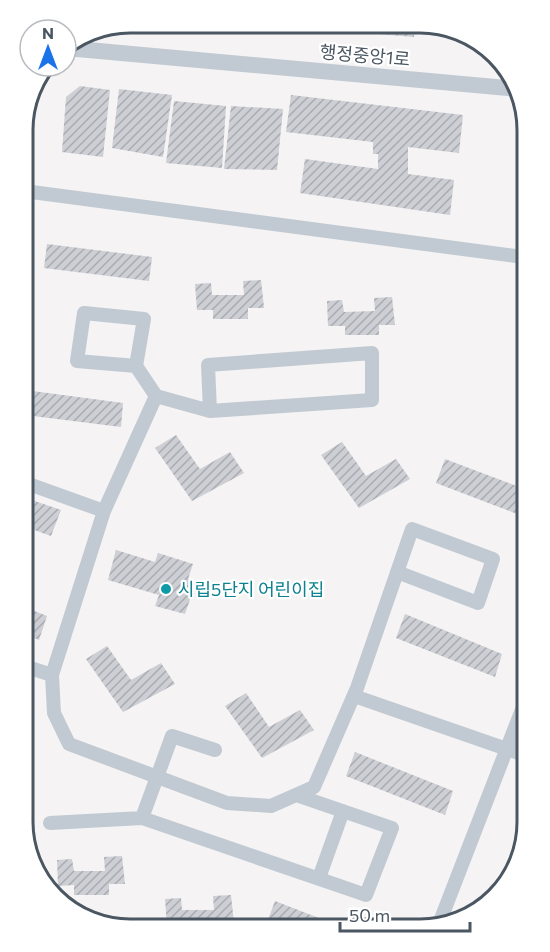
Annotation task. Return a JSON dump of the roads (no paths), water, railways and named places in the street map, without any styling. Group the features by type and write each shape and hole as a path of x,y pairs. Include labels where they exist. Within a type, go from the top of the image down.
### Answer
{"street":[{"name":"행정중앙1로","path":"78,49 507,88"},
{"path":"33,192 517,256"},
{"path":"136,366 77,361 84,313 144,319 136,366 156,396 210,411 372,400 372,354 208,365 210,411"},
{"path":"156,396 104,511 52,675 54,713 69,744 226,803 271,806 314,787 354,696 397,572 412,529 493,559 478,603 397,572"},
{"path":"33,486 104,511"},
{"path":"33,670 52,675"},
{"path":"354,696 517,752"},
{"path":"442,916 517,724"},
{"path":"142,818 172,736 215,750"},
{"path":"50,823 142,818 366,895 392,828 296,795"},
{"path":"318,878 343,812"}],"place":[{"name":"시립5단지 어린이집","path":"166,589"}]}
